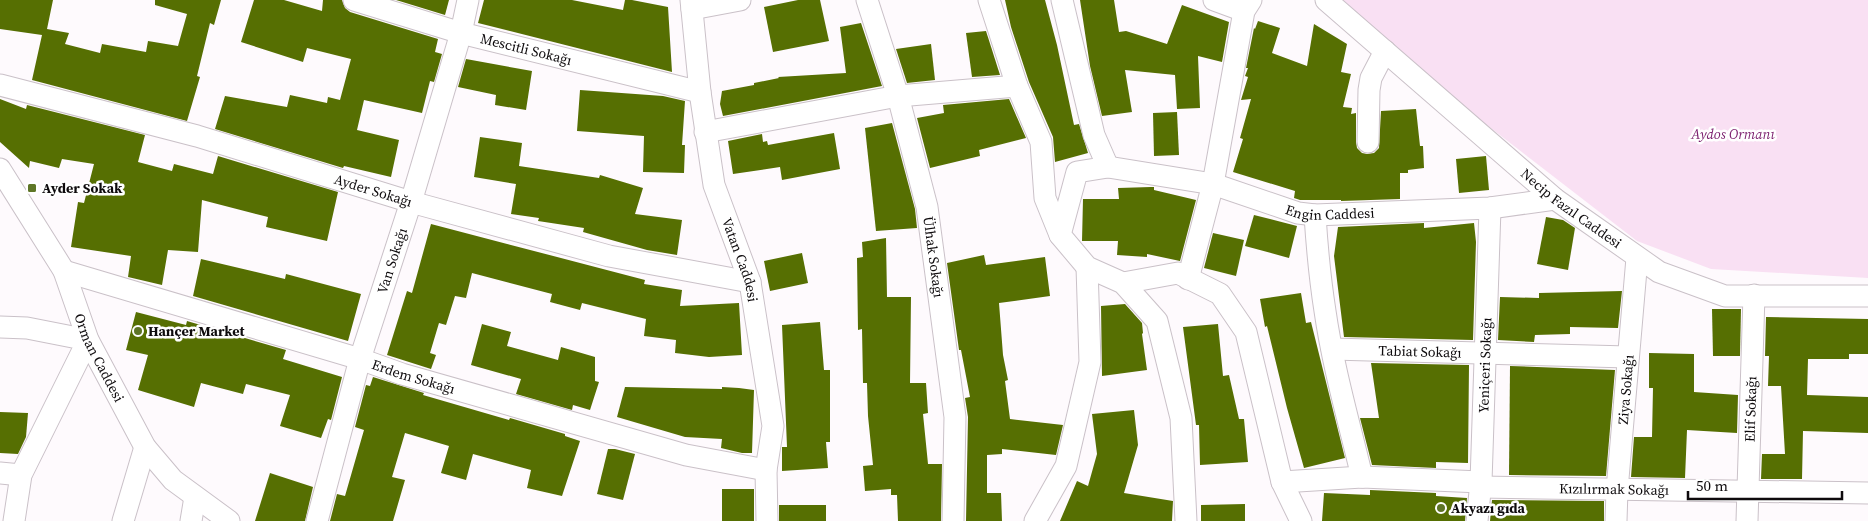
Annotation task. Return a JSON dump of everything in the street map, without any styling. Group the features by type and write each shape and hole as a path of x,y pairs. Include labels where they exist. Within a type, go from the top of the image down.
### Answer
{"street":[{"name":"Mescitli Sokağı","path":"354,0 461,33 700,92"},
{"name":"Van Sokağı","path":"317,521 360,359 411,202 461,33 468,0"},
{"path":"691,5 740,0"},
{"name":"Ülhak Sokağı","path":"867,0 898,96 928,207 955,417 952,521"},
{"path":"989,0 1017,86 1041,142 1045,198 1060,235 1087,267 1123,283 1157,321 1181,418 1186,521"},
{"path":"1062,0 1094,136 1108,167"},
{"path":"1188,279 1213,184 1248,6 1214,0"},
{"name":"Necip Fazıl Caddesi","path":"1326,0 1555,199 1659,272 1725,296 1868,296"},
{"name":"Vatan Caddesi","path":"691,5 700,92 714,185 750,282 773,426 766,470 766,521"},
{"path":"1368,142 1371,78 1385,51"},
{"name":"Ayder Sokağı","path":"0,85 197,136 411,202 609,256 750,282"},
{"path":"706,132 898,96 1017,86"},
{"name":"Engin Caddesi","path":"1060,235 1077,172 1108,167 1213,184 1298,213 1316,215 1490,208 1555,199"},
{"name":"Orman Caddesi","path":"2,178 64,271 88,340 145,447 173,480 229,521"},
{"name":"Yeniçeri Sokağı","path":"1478,521 1481,485 1490,208"},
{"path":"1316,215 1318,254 1332,350 1362,477"},
{"name":"Ziya Sokağı","path":"1616,521 1637,258"},
{"path":"1035,521 1066,466 1090,362 1087,267"},
{"name":"Erdem Sokağı","path":"64,271 360,359 402,374 686,455 766,470"},
{"path":"1123,283 1178,273 1220,294 1246,332 1282,482 1302,521"},
{"name":"Elif Sokağı","path":"1747,521 1754,296"},
{"path":"0,327 27,328 88,340 21,475 14,521"},
{"name":"Tabiat Sokağı","path":"1332,350 1628,357"},
{"path":"123,521 145,447"},
{"path":"0,472 21,475"},
{"name":"Kızılırmak Sokağı","path":"1282,482 1362,477 1481,485 1617,490 1868,493"},
{"path":"191,521 195,497"}],"green space":[{"name":"Aydos Ormanı","path":"1325,0 1868,0 1868,278 1711,269 1637,241"}],"building":[{"path":"0,0 53,0 47,29 69,33 65,44 100,53 102,44 146,52 148,41 178,46 187,14 155,5 155,0 221,0 214,25 210,23 197,76 200,77 187,121 32,80 42,35 0,29"},
{"path":"254,0 284,0 322,11 323,0 342,0 345,8 350,12 438,39 435,52 442,54 434,82 430,81 422,113 364,100 357,130 399,140 391,177 344,166 343,168 215,129 225,96 287,107 290,95 327,103 328,97 340,100 351,59 307,48 303,62 241,42"},
{"path":"396,0 449,0 445,15"},
{"path":"484,0 572,0 623,10 625,0 632,0 668,7 672,72 478,23"},
{"path":"798,0 820,0 829,41 773,52 764,7"},
{"path":"1005,0 1045,0 1057,45 1074,125 1079,124 1088,153 1055,162 1053,137 1029,82 1011,27"},
{"path":"1080,0 1114,0 1119,32 1126,31 1167,44 1182,5 1229,22 1222,62 1198,56 1200,108 1177,109 1175,75 1125,70 1132,112 1102,116 1090,66"},
{"path":"1258,21 1280,28 1272,53 1307,66 1314,24 1347,44 1341,72 1351,74 1343,107 1352,108 1351,114 1356,113 1356,142 1357,148 1362,153 1374,153 1379,148 1381,111 1416,109 1420,146 1423,146 1424,168 1408,170 1408,173 1400,173 1400,199 1300,200 1294,198 1295,191 1233,172 1243,139 1240,138 1251,99 1241,100 1248,77 1245,76 1254,28"},
{"path":"861,23 882,86 723,116 720,104 722,91 754,85 754,83 778,77 846,73 840,27"},
{"path":"986,31 1000,75 972,77 966,33"},
{"path":"931,44 935,80 907,83 896,49"},
{"path":"466,59 532,71 526,110 495,105 496,95 458,87"},
{"path":"580,90 663,96 685,101 682,145 685,145 684,173 643,172 644,136 577,131"},
{"path":"0,99 26,109 27,105 145,135 138,162 172,171 174,164 213,174 218,156 338,192 327,241 266,227 268,217 202,200 198,252 168,250 162,285 128,277 131,256 71,247 78,202 84,203 94,164 62,159 59,168 30,161 29,168 0,142"},
{"path":"1009,99 1026,138 979,150 980,156 930,168 917,118 944,113 943,105"},
{"path":"1177,112 1179,155 1154,156 1153,113"},
{"path":"892,123 915,209 917,228 876,231 865,128"},
{"path":"834,133 840,169 782,180 780,167 733,174 728,141 762,134 763,142 767,141 768,145"},
{"path":"480,137 522,143 519,166 599,178 600,175 643,188 635,214 682,220 677,255 647,250 583,232 584,228 538,221 539,218 511,214 516,184 474,177"},
{"path":"1486,156 1489,190 1459,193 1456,159"},
{"path":"1154,187 1154,190 1196,200 1180,261 1147,254 1147,257 1117,255 1118,241 1082,241 1083,199 1119,199 1118,188"},
{"path":"1254,215 1297,226 1289,258 1245,246"},
{"path":"1546,217 1563,220 1575,228 1568,270 1537,264"},
{"path":"1424,223 1424,228 1474,223 1476,242 1473,340 1344,337 1334,256 1338,227"},
{"path":"431,224 645,280 644,284 682,290 680,306 739,303 742,355 709,357 675,353 676,340 644,336 646,319 582,303 580,310 550,302 552,294 472,273 466,298 455,296 446,325 439,323 430,353 436,355 431,369 387,355 407,291 412,293"},
{"path":"1213,233 1244,240 1236,276 1204,268"},
{"path":"886,238 887,297 911,297 910,383 926,383 928,413 923,414 928,464 942,464 941,521 898,521 897,495 891,495 891,489 865,491 863,466 873,465 867,383 863,383 862,329 858,330 857,258 863,257 862,242"},
{"path":"802,253 808,283 770,291 764,261"},
{"path":"984,255 986,265 1045,257 1050,296 999,303 1003,355 1008,380 1005,381 1010,419 1063,425 1056,455 1002,449 1002,454 987,455 987,493 1001,493 1002,521 966,521 968,417 965,398 970,397 961,350 959,350 947,263"},
{"path":"201,259 285,279 286,274 361,294 348,341 193,296"},
{"path":"1622,291 1618,328 1570,327 1570,334 1535,335 1534,342 1498,340 1500,297 1539,298 1539,293"},
{"path":"1301,293 1306,323 1311,322 1345,458 1304,468 1267,326 1265,327 1260,299"},
{"path":"1125,304 1142,323 1147,370 1102,376 1101,306"},
{"path":"1712,309 1741,309 1740,356 1713,356"},
{"path":"136,312 186,325 187,321 286,350 283,359 342,377 331,420 328,419 321,438 280,426 290,395 246,384 243,394 201,383 194,407 138,390 148,355 126,350"},
{"path":"1766,317 1868,319 1868,354 1849,354 1849,359 1808,359 1807,395 1868,397 1868,433 1803,431 1802,479 1761,479 1762,454 1785,454 1781,386 1768,386 1769,356 1765,356"},
{"path":"820,322 824,370 830,370 830,442 826,442 828,468 782,471 782,447 787,447 782,325"},
{"path":"482,324 511,332 507,346 558,360 561,347 595,357 595,381 599,382 590,410 573,405 572,410 516,394 521,379 471,365"},
{"path":"1218,324 1223,376 1229,375 1239,419 1244,419 1248,462 1200,465 1199,425 1196,425 1183,327"},
{"path":"1649,353 1694,354 1694,392 1738,395 1737,433 1687,430 1685,478 1631,477 1634,437 1652,437 1653,388 1649,388"},
{"path":"1371,363 1469,365 1468,463 1436,462 1436,468 1372,465 1360,418 1379,418"},
{"path":"1510,366 1615,370 1606,476 1509,475"},
{"path":"373,377 424,393 423,395 565,434 565,436 580,441 562,496 527,488 531,470 473,454 466,480 441,473 449,446 405,433 392,477 405,480 393,521 330,521 337,494 345,496 364,430 355,427 366,385 370,386"},
{"path":"625,387 722,389 722,387 754,390 752,453 742,453 721,448 722,439 685,437 617,417"},
{"path":"1134,410 1138,445 1124,493 1173,501 1172,521 1060,521 1077,481 1088,486 1097,454 1092,414"},
{"path":"0,412 28,413 26,437 18,454 0,453"},
{"path":"608,449 635,454 623,500 597,494"},
{"path":"270,473 313,487 305,521 255,521"},
{"path":"722,489 754,489 754,521 722,521"},
{"path":"1370,490 1436,493 1436,496 1467,498 1465,521 1322,521 1324,493 1370,495"},
{"path":"1492,500 1604,501 1604,521 1490,521"},
{"path":"1245,504 1245,521 1201,521 1201,505"},
{"path":"779,505 826,505 826,521 779,521"}],"place":[{"name":"Ayder Sokak","path":"32,188"},
{"name":"Hançer Market","path":"138,331"},
{"name":"Akyazı gıda","path":"1441,508"}]}
